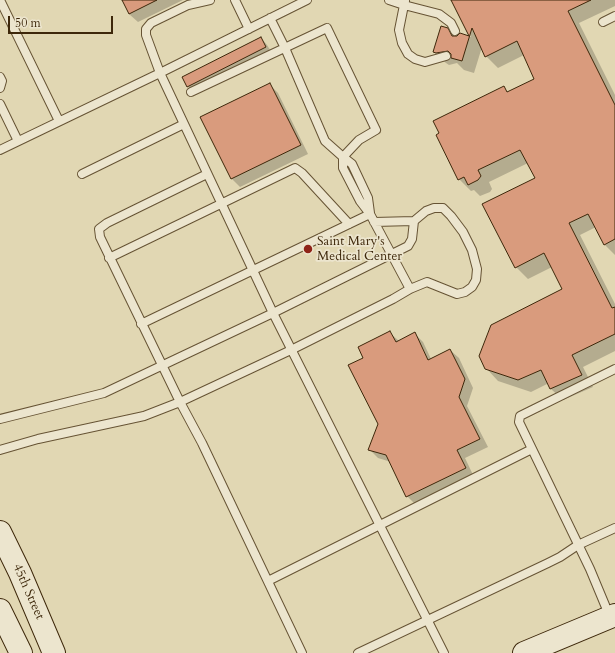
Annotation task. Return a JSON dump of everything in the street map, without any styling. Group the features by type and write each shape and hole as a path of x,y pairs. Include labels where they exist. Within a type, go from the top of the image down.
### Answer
{"main road":[{"name":"45th Street","path":"0,532 20,573 54,653"},
{"path":"0,610 21,653"},
{"path":"524,653 612,616"}],"lane":[{"path":"0,0 59,121"},
{"path":"210,0 188,4 151,23 146,29 146,35 160,73 273,313 444,653"},
{"path":"235,0 249,29"},
{"path":"0,150 307,0"},
{"path":"389,0 404,2 439,14 452,23 455,31"},
{"path":"404,2 399,30 402,43 408,54 415,59 425,62 446,56"},
{"path":"604,22 615,16"},
{"path":"270,18 285,48 325,141 343,157 344,168 356,195 370,214 410,289"},
{"path":"191,92 327,28 376,130 359,140 343,157"},
{"path":"0,77 2,82 0,88"},
{"path":"0,104 18,141"},
{"path":"82,174 184,124"},
{"path":"109,258 295,168 302,172 349,224"},
{"path":"208,174 107,223 99,229 100,237 162,366 202,443 302,653"},
{"path":"0,450 38,439 144,416 180,402 292,350 410,289 427,282 457,294 465,292 472,287 476,280 477,269 472,250 463,232 452,216 443,208 434,208 426,211 414,221 374,222"},
{"path":"142,324 370,214"},
{"path":"0,419 104,393 273,313 408,246 412,239 414,221"},
{"path":"612,616 519,422 520,416 615,369"},
{"path":"268,581 532,449"},
{"path":"358,653 560,557 578,545 615,528"}],"building":[{"path":"122,0 157,0 129,14"},
{"path":"451,0 591,0 568,11 615,105 615,239 604,245 588,214 569,223 612,308 615,307 615,334 572,355 582,375 550,389 541,370 518,380 485,369 479,356 491,325 562,289 544,253 515,268 482,204 535,178 520,150 478,170 481,176 478,180 468,185 464,177 458,180 436,135 439,133 433,121 504,86 507,92 534,79 517,41 485,57 472,28 462,61 451,58 451,54 448,51 433,52 441,26 448,28 452,36 457,36 460,33 469,36"},
{"path":"261,37 266,47 187,87 182,77"},
{"path":"270,83 301,145 231,179 200,117"},
{"path":"390,331 396,342 415,332 428,360 450,349 465,379 459,397 480,439 457,450 466,468 406,497 386,455 368,450 378,424 348,365 363,358 358,347"}],"place":[{"name":"Saint Mary's Medical Center","path":"308,249"}]}
